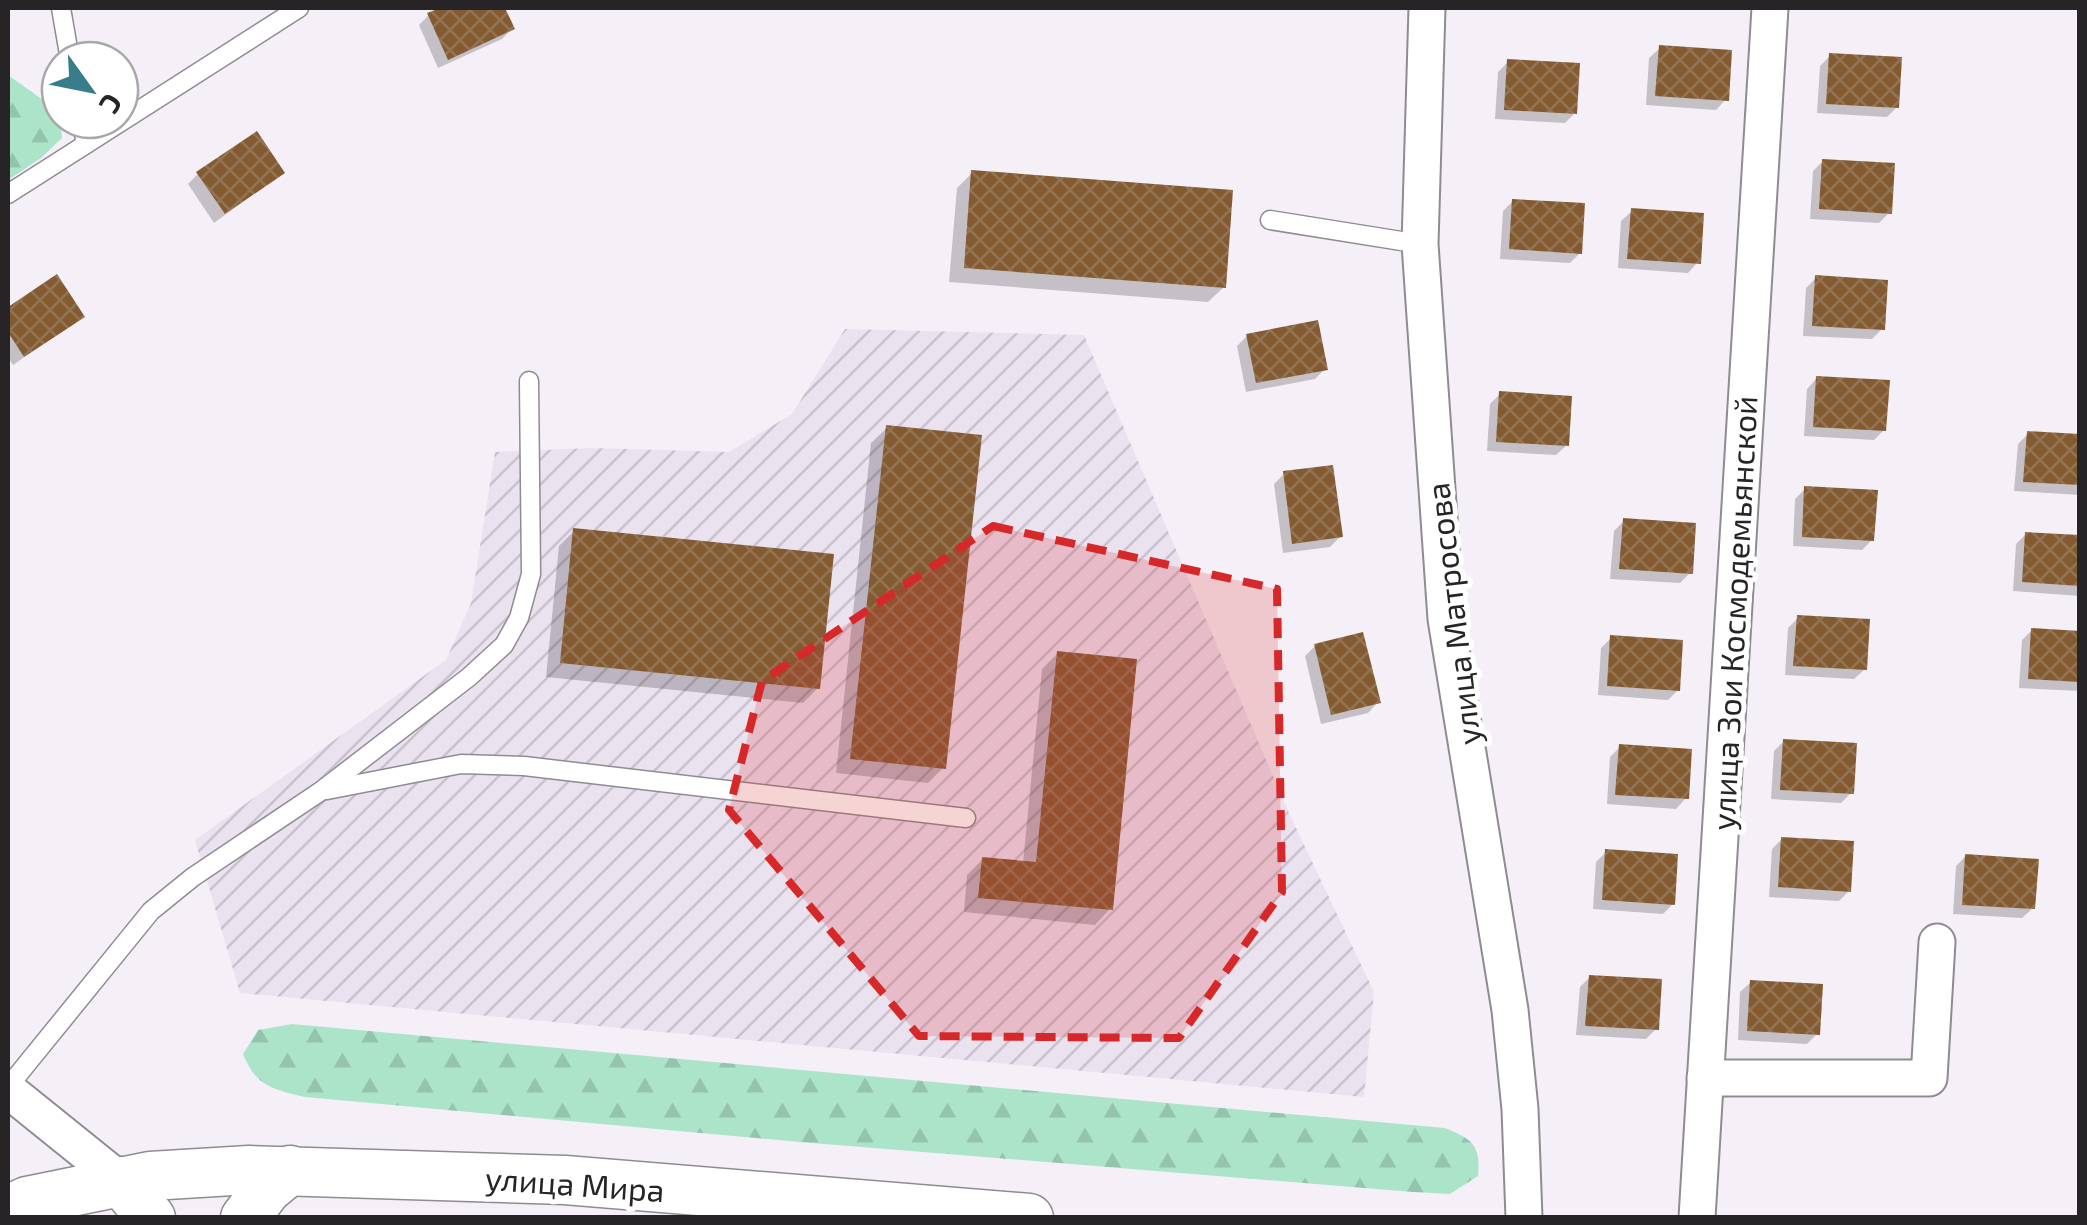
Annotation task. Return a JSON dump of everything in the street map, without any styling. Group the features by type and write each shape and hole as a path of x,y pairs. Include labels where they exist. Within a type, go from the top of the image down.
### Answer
{"main road":[{"name":"улица Мира","path":"8,1210 27,1201 179,1172 290,1170 565,1180 1028,1218"},
{"path":"245,1218 267,1189 290,1170"},
{"path":"121,1182 151,1218"}],"street":[{"name":"улица Матросова","path":"1426,8 1420,244 1446,619 1510,1010 1520,1109 1524,1218"},
{"name":"улица Зои Космодемьянской","path":"1697,1218 1770,8"},
{"path":"1705,1078 1929,1078 1937,942"},
{"path":"8,1088 121,1182"}],"lane":[{"path":"60,8 66,40"},
{"path":"8,194 299,8"},
{"path":"85,140 86,144"},
{"path":"1270,220 1420,244"},
{"path":"8,1088 151,911 206,867 321,791 469,677 504,645 519,618 532,574 530,380"},
{"path":"321,791 461,764 524,766 966,818"}],"highlighted area":[{"path":"993,526 1277,589 1282,892 1179,1038 919,1036 729,810 762,681"}],"shaded area":[{"path":"845,329 1084,335 1288,811 1374,992 1364,1097 240,993 195,840 446,660 471,603 495,452 592,448 729,452 792,414"}],"green space":[{"path":"8,75 40,98 40,140 60,140 8,180"},
{"path":"292,1024 1445,1128 1473,1145 1478,1157 1478,1176 1450,1194 1413,1192 305,1097 260,1080 243,1054 258,1030"}],"building":[{"path":"440,8 505,8 515,29 448,60 427,13"},
{"path":"1659,45 1732,50 1729,101 1655,96"},
{"path":"1829,53 1902,57 1899,108 1826,104"},
{"path":"1507,59 1580,63 1577,114 1504,110"},
{"path":"257,131 285,173 225,214 196,172"},
{"path":"1822,159 1895,163 1892,214 1819,209"},
{"path":"971,170 1233,190 1226,288 964,268"},
{"path":"1512,199 1585,203 1582,254 1509,249"},
{"path":"1631,208 1704,213 1701,264 1627,259"},
{"path":"57,274 85,317 24,357 8,332 8,307"},
{"path":"1815,275 1888,280 1885,330 1812,326"},
{"path":"1318,320 1328,370 1256,383 1246,334"},
{"path":"1816,376 1890,380 1886,431 1813,427"},
{"path":"1499,391 1572,396 1569,446 1496,442"},
{"path":"886,425 982,435 946,769 850,759"},
{"path":"2027,431 2080,434 2080,485 2023,482"},
{"path":"1333,465 1343,537 1292,544 1283,471"},
{"path":"1804,486 1878,490 1874,541 1802,537"},
{"path":"1623,518 1696,523 1693,574 1619,569"},
{"path":"573,528 834,554 820,689 560,663"},
{"path":"2025,532 2080,535 2080,586 2022,582"},
{"path":"1797,615 1870,619 1867,670 1793,666"},
{"path":"2031,628 2080,631 2080,682 2028,679"},
{"path":"1363,632 1381,703 1331,715 1314,644"},
{"path":"1610,635 1683,640 1680,691 1607,686"},
{"path":"1057,651 1137,659 1113,910 978,898 982,857 1036,862"},
{"path":"1783,739 1857,743 1854,794 1780,790"},
{"path":"1619,744 1692,749 1689,799 1615,795"},
{"path":"1781,837 1854,841 1851,892 1778,887"},
{"path":"1605,849 1678,854 1675,905 1602,900"},
{"path":"1965,854 2039,859 2035,909 1962,905"},
{"path":"1589,975 1662,979 1659,1030 1585,1026"},
{"path":"1750,980 1823,984 1820,1035 1747,1031"}]}
